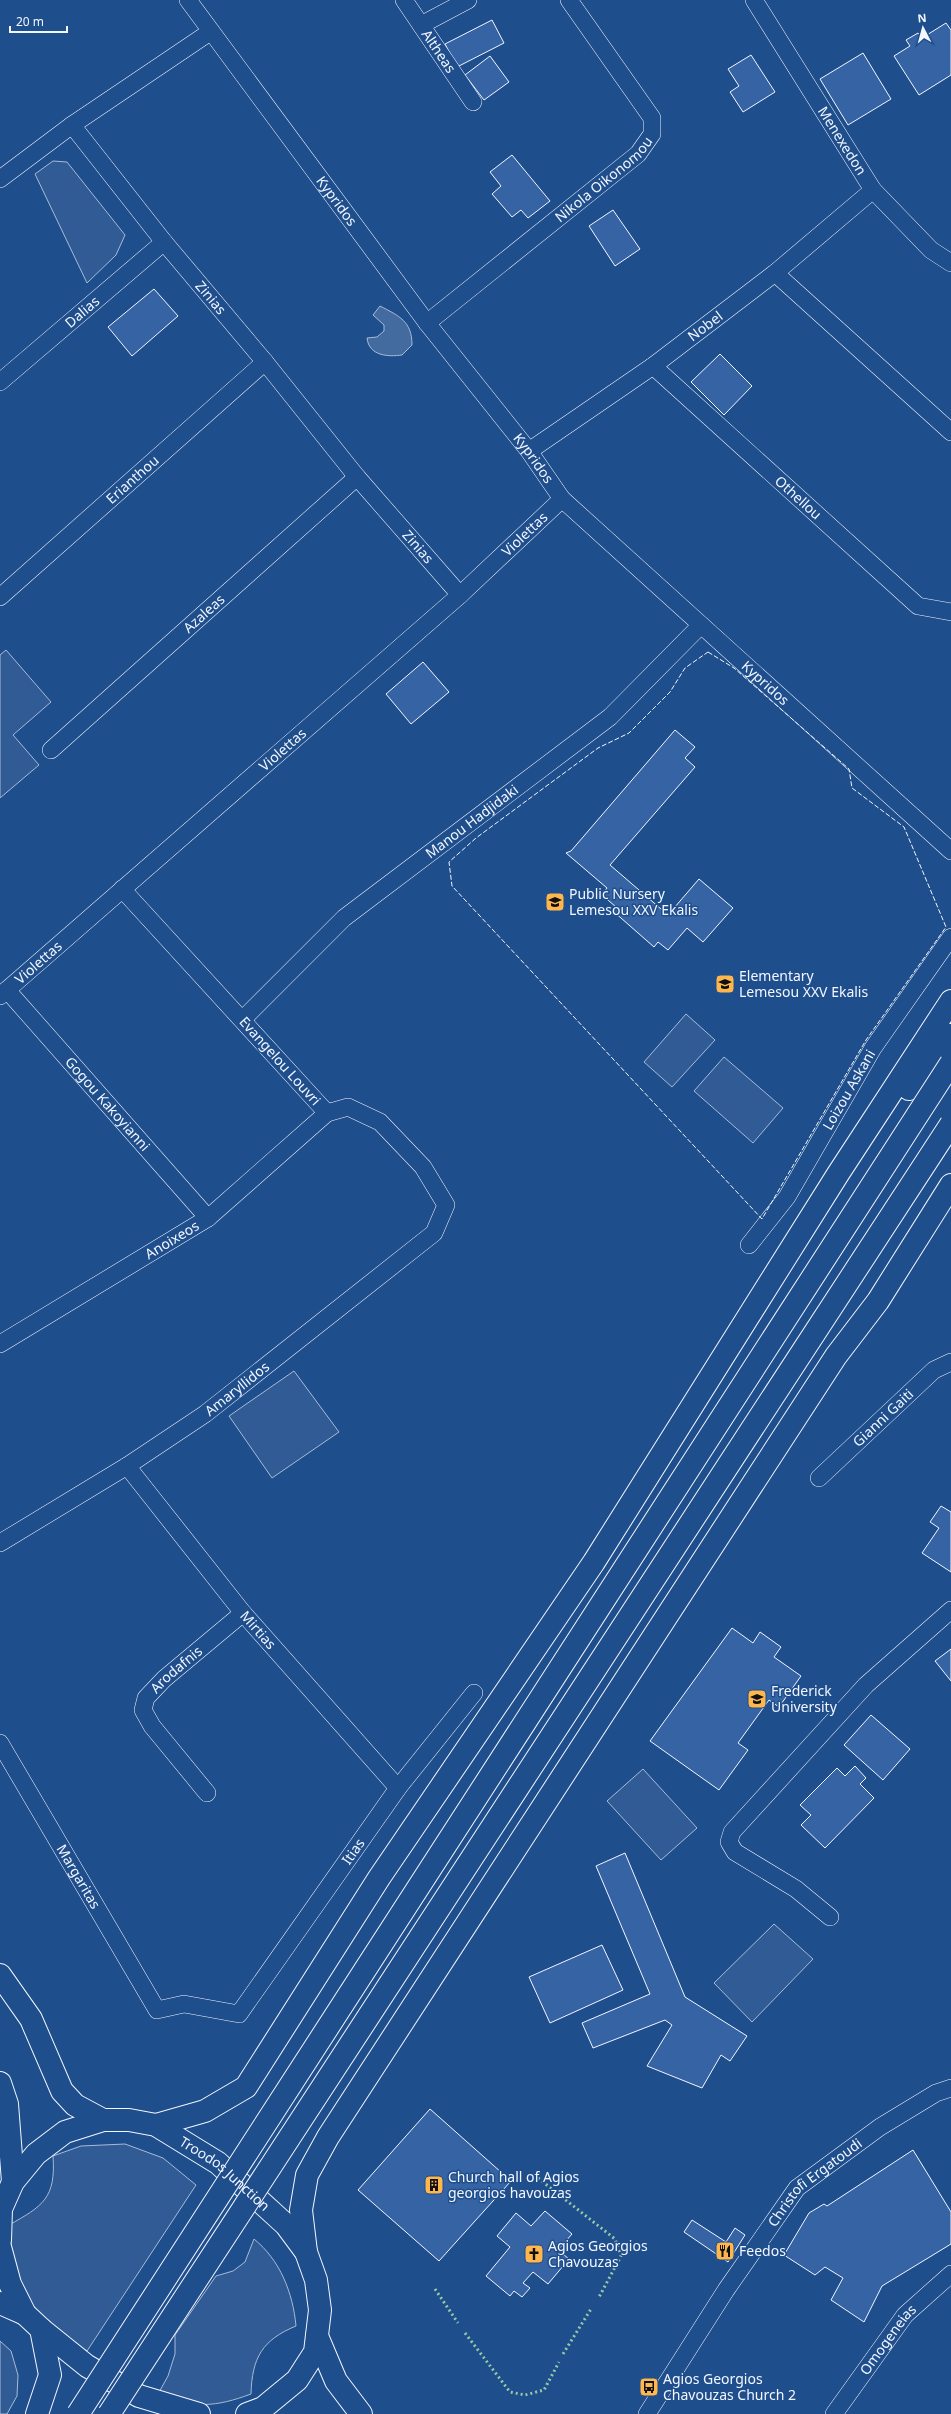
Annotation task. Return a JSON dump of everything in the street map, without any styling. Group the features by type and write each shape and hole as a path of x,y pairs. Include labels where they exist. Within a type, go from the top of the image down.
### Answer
{"main road":[{"path":"156,2125 205,2112 246,2087 379,1878 594,1562 838,1174 951,1001"},
{"path":"838,1174 951,1035"},
{"path":"78,2414 951,1063"},
{"path":"109,2414 951,1124"},
{"path":"878,1301 951,1167"},
{"path":"306,2252 301,2210 307,2175 328,2137 836,1356 878,1301 951,1185"},
{"path":"0,1975 30,2019 62,2091 75,2105 103,2120"},
{"path":"0,2083 7,2104 13,2182"},
{"name":"Troodos Junction","path":"0,2240 1,2210 13,2182 36,2154 65,2132 103,2120 129,2120 156,2125 218,2163 286,2225 306,2252 316,2280 320,2310 315,2352 297,2380 263,2408 249,2414"},
{"path":"0,2247 10,2284 25,2314"},
{"path":"0,2303 25,2314 41,2329 87,2366 139,2396 200,2414"},
{"path":"37,2414 50,2375 41,2329"},
{"path":"317,2336 336,2381 361,2414"}],"street":[{"name":"Kypridos","path":"188,0 210,32 427,323 528,451 562,499 951,851"},
{"name":"Altheas","path":"404,0 473,102"},
{"path":"421,25 468,0"},
{"name":"Nikola Oikonomou","path":"427,323 638,154 652,134 652,118 568,0"},
{"name":"Menexedon","path":"754,0 873,190 931,250 951,263"},
{"path":"0,179 72,125 210,32"},
{"name":"Zinias","path":"72,125 164,242 266,362 358,477 460,595"},
{"name":"Nobel","path":"528,451 653,366 776,273 873,190"},
{"name":"Dalias","path":"0,382 164,242"},
{"path":"776,273 951,432"},
{"name":"Erianthou","path":"0,597 266,362"},
{"name":"Othellou","path":"653,366 918,606 951,612"},
{"name":"Azaleas","path":"51,750 358,477"},
{"name":"Violettas","path":"3,993 460,595 562,499"},
{"name":"Manou Hadjidaki","path":"243,1019 344,918 610,717 701,625"},
{"name":"Evangelou Louvri","path":"122,889 328,1113 348,1107 380,1122 423,1166 446,1204"},
{"name":"Loizou Askani","path":"749,1245 787,1197 873,1048 951,937"},
{"name":"Gogou Kakoyianni","path":"3,993 208,1218"},
{"name":"Anoixeos","path":"0,1344 208,1218 328,1113"},
{"name":"Amaryllidos","path":"0,1543 127,1466 205,1414 434,1233 446,1204"},
{"name":"Gianni Gaiti","path":"819,1478 934,1370 951,1362"},
{"name":"Mirtias","path":"127,1466 243,1613 398,1788"},
{"path":"830,1917 796,1889 735,1852 729,1842 732,1832 866,1685 951,1610"},
{"name":"Arodafnis","path":"207,1793 152,1726 143,1710 146,1698 164,1679 243,1613"},
{"name":"Itias","path":"239,2014 398,1788 474,1693"},
{"name":"Margaritas","path":"0,1743 157,2010 184,2004 239,2014"},
{"name":"Christofi Ergatoudi","path":"647,2414 726,2290 797,2188 880,2127 936,2094 951,2088"},
{"name":"Omogeneias","path":"834,2414 905,2315 951,2274"}],"shaded area":[{"path":"53,161 67,162 125,235 116,255 87,283 35,174"},
{"path":"380,306 403,320 410,330 412,345 402,355 385,355 371,349 367,338 377,337 384,331 384,325 373,315"},
{"path":"6,650 51,702 13,735 39,765 0,798 0,655"},
{"path":"686,1014 715,1040 672,1087 644,1062"},
{"path":"724,1057 783,1108 753,1143 694,1091"},
{"path":"294,1371 339,1432 272,1478 229,1416"},
{"path":"643,1769 697,1828 661,1860 607,1801"},
{"path":"774,1924 813,1959 752,2022 714,1983"},
{"path":"125,2144 163,2158 196,2185 87,2351 44,2319 28,2304 23,2297 17,2282 11,2252 9,2225 31,2212 45,2199 52,2182 53,2156 81,2146"},
{"path":"254,2239 271,2257 284,2278 292,2301 296,2326 275,2337 261,2352 254,2370 251,2394 227,2402 215,2404 194,2404 171,2399 158,2394 168,2376 175,2354 175,2335 216,2276 233,2271 245,2262"},
{"path":"0,2341 11,2351 18,2375 17,2396 7,2414 0,2414"}],"building":[{"path":"492,20 504,43 457,67 445,44"},
{"path":"946,23 951,30 951,75 919,95 894,56 910,46 906,40 918,33 922,38"},
{"path":"863,53 891,99 848,125 820,79"},
{"path":"751,55 775,92 743,112 730,92 739,86 728,69"},
{"path":"490,56 509,82 484,100 465,75"},
{"path":"512,155 550,201 528,218 521,210 512,217 492,194 501,186 490,172"},
{"path":"613,210 640,249 615,266 589,226"},
{"path":"154,289 178,316 132,356 108,327"},
{"path":"720,354 752,386 724,415 691,382"},
{"path":"423,662 449,692 411,724 386,694"},
{"path":"675,730 695,747 685,758 695,767 610,865 668,915 699,879 733,908 703,942 687,928 668,950 658,942 654,947 613,911 616,907 602,895 607,888 566,853 571,851"},
{"path":"941,1506 951,1512 951,1572 922,1553 939,1528 930,1522"},
{"path":"732,1628 753,1643 760,1632 781,1647 774,1657 801,1676 779,1707 769,1700 738,1743 748,1750 719,1790 650,1741"},
{"path":"951,1649 951,1681 935,1661"},
{"path":"871,1715 910,1749 883,1780 844,1745"},
{"path":"855,1766 866,1778 860,1784 874,1798 825,1848 801,1825 811,1815 800,1805 837,1768 845,1776"},
{"path":"625,1853 685,1997 747,2036 730,2061 721,2055 702,2088 647,2066 672,2025 665,2020 593,2048 582,2023 650,1994 596,1866"},
{"path":"602,1945 623,1990 550,2023 529,1977"},
{"name":"Church hall of Agios georgios havouzas","path":"430,2109 511,2181 439,2261 358,2190"},
{"path":"913,2150 951,2212 951,2244 882,2286 864,2322 831,2300 843,2278 825,2267 815,2275 784,2255 809,2213 824,2204 827,2206"},
{"name":"Agios Georgios Chavouzas","path":"545,2211 572,2234 558,2250 569,2259 548,2284 533,2272 523,2283 530,2288 522,2297 514,2291 510,2296 486,2276 510,2247 497,2236 516,2213 531,2226"},
{"path":"692,2220 726,2242 735,2228 745,2235 728,2262 684,2232"}],"hedge":[{"path":"538,2178 615,2239 621,2256 598,2299"},
{"path":"435,2289 458,2323"},
{"path":"563,2354 591,2309"},
{"path":"465,2333 510,2392 525,2395 544,2390 559,2362"}],"fence":[{"path":"708,652 734,668 849,769 852,788 904,827 946,927 866,1040 762,1219 452,886 449,862 476,838 598,748 629,733 670,692 685,668 708,652"}],"place":[{"name":"Public Nursery Lemesou XXV Ekalis","path":"555,902"},
{"name":"Elementary Lemesou XXV Ekalis","path":"725,984"},
{"name":"Frederick University","path":"757,1699"},
{"name":"Church hall of Agios georgios havouzas","path":"434,2185"},
{"name":"Feedos","path":"725,2251"},
{"name":"Agios Georgios Chavouzas","path":"534,2254"},
{"name":"Agios Georgios Chavouzas Church 2","path":"649,2387"}]}
